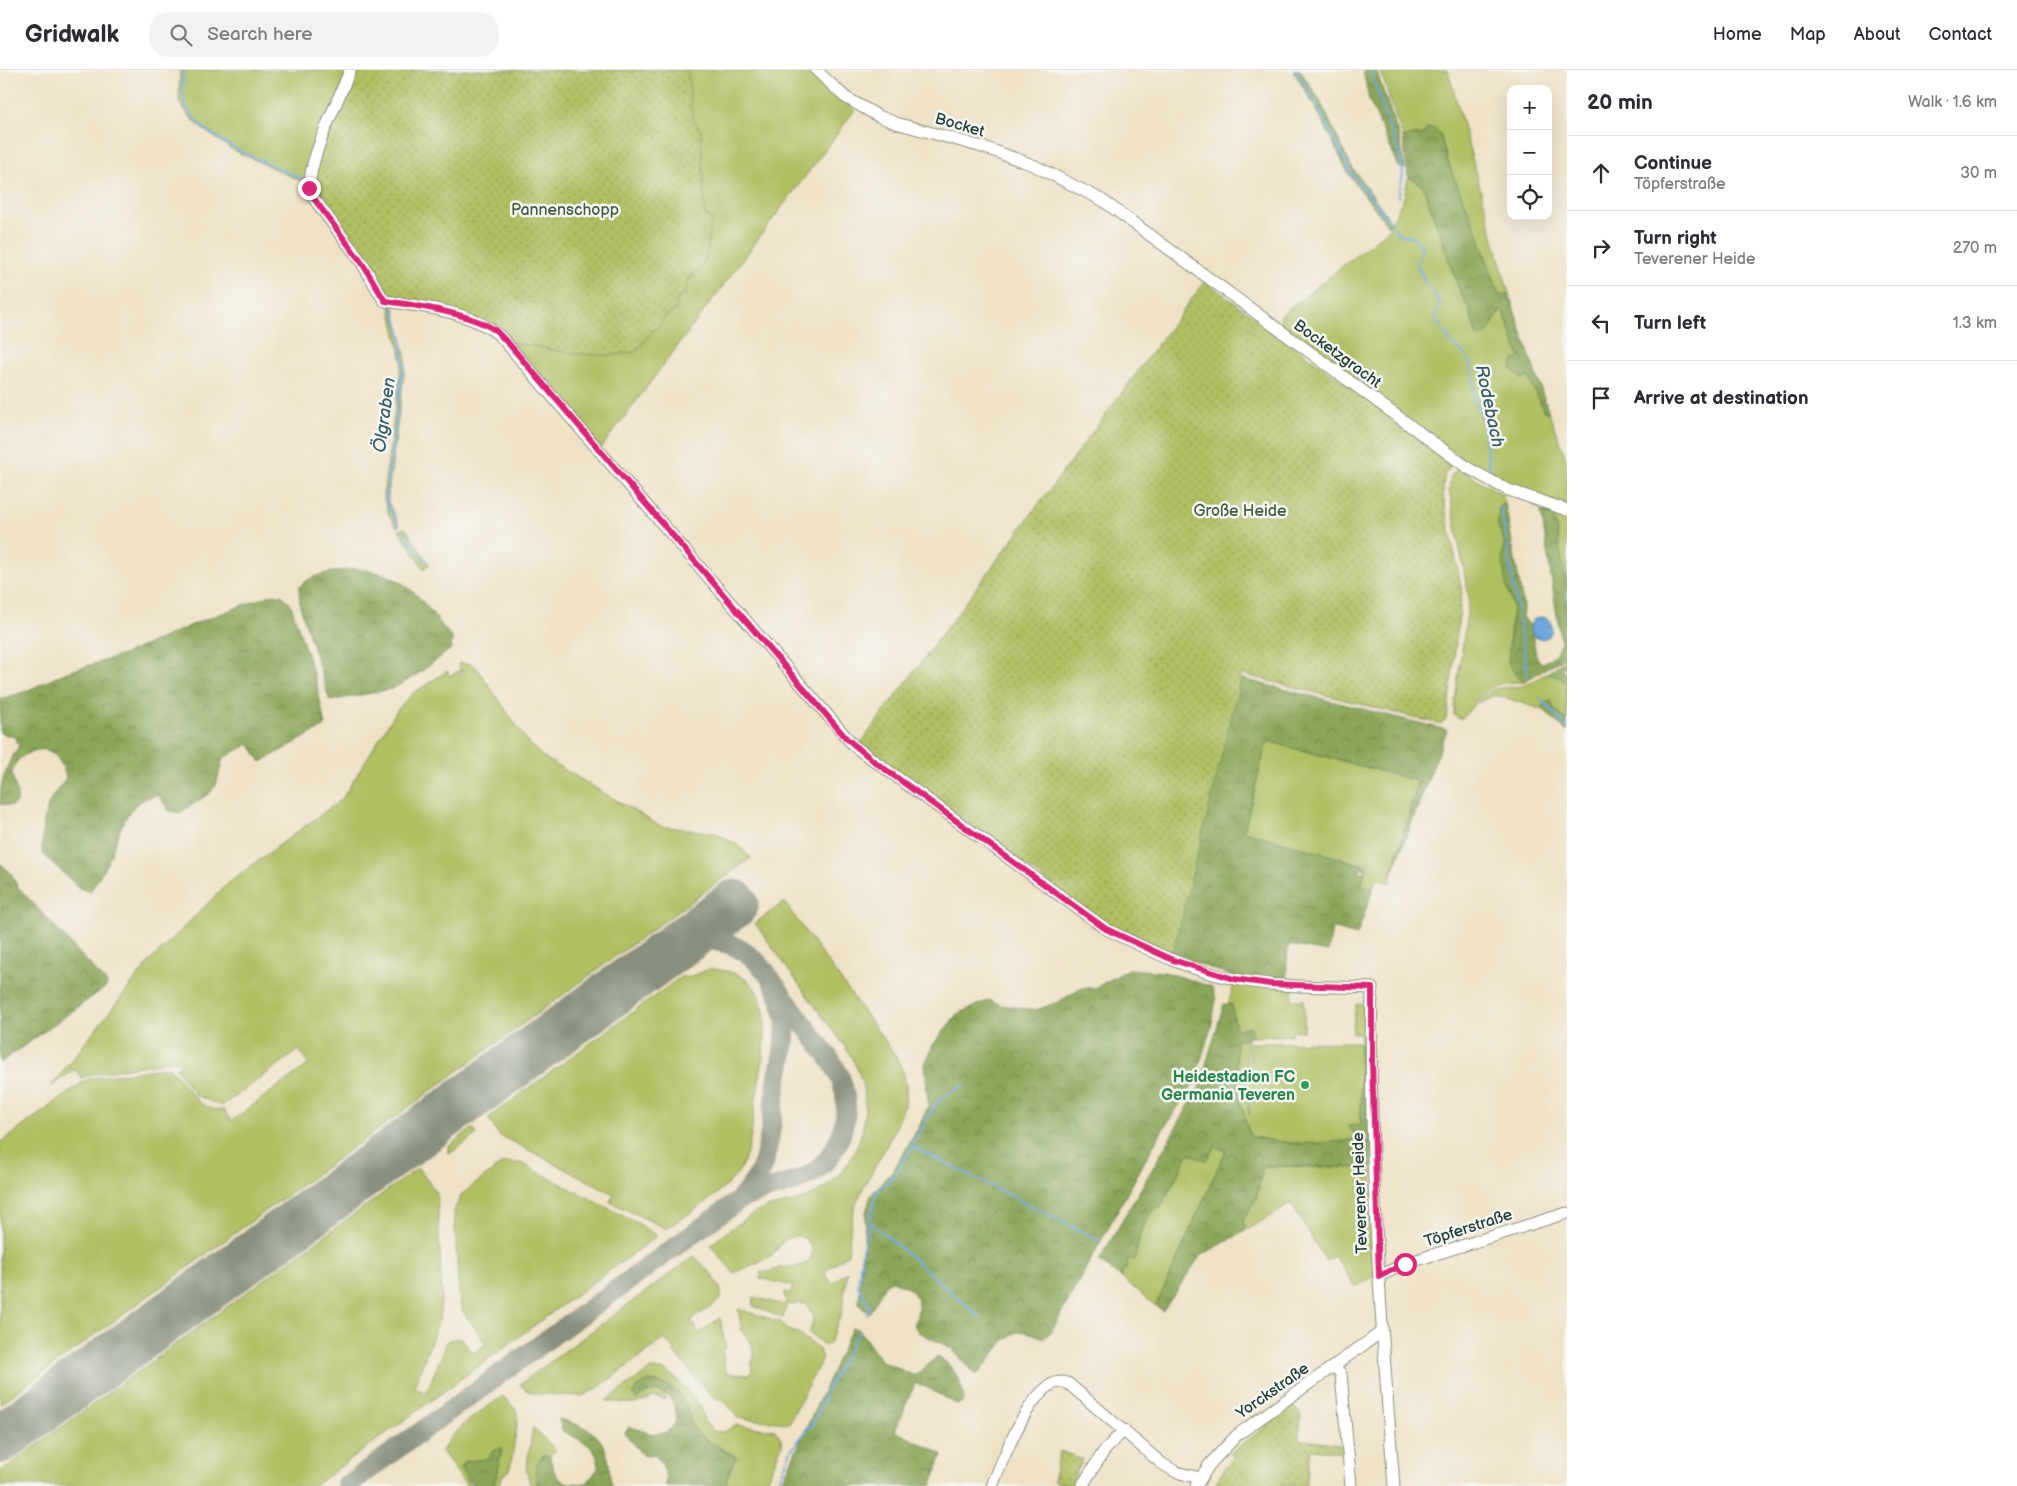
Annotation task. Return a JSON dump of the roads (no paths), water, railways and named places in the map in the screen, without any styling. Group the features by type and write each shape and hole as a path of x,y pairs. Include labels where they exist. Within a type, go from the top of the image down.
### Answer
{"street":[{"name":"Teverener Heide","path":"350,70 314,160 309,188 312,196 362,263 385,301 416,305 470,320 494,330 509,344 846,738 875,762 1106,929 1186,966 1234,979 1270,984 1372,988 1372,1061 1379,1276 1394,1486"},
{"name":"Bocket","path":"816,70 845,96 878,116 896,123 986,148 1033,166 1102,200"},
{"name":"Bocketzgracht","path":"1102,200 1468,468 1506,489 1567,510"},
{"name":"Töpferstraße","path":"1379,1276 1407,1263 1567,1213"},
{"name":"Yorckstraße","path":"1198,1482 1213,1459 1237,1435 1380,1333"},
{"path":"1334,1366 1341,1374 1351,1486"},
{"path":"992,1486 1025,1412 1038,1397 1056,1383 1067,1383 1161,1463 1198,1482"},
{"path":"1082,1486 1104,1451 1124,1430"}],"water":[{"path":"1541,617 1549,620 1552,628 1549,636 1541,639 1533,636 1530,628 1533,620"}],"waterway":[{"name":"Ölgraben","path":"184,70 182,85 187,108 208,131 240,151 305,180"},
{"name":"Rodebach","path":"1296,70 1314,99 1351,173 1390,221"},
{"path":"1370,70 1401,161 1403,175 1398,197"},
{"name":"Rodebach","path":"1393,227 1399,234 1413,237 1421,246 1422,252 1417,264 1425,282 1440,304 1435,317 1454,346 1468,360 1473,378 1473,401 1482,416 1491,474"},
{"name":"Ölgraben","path":"354,243 362,254"},
{"name":"Ölgraben","path":"366,259 375,275"},
{"name":"Ölgraben","path":"393,306 402,340 403,367 386,495 388,506 399,526"},
{"name":"Rodebach","path":"1501,508 1528,677"},
{"name":"Ölgraben","path":"403,531 424,561"},
{"name":"Rodebach","path":"1540,698 1567,727"},
{"path":"867,1314 869,1307 858,1286 862,1250 876,1193 897,1172 934,1107 942,1098 964,1085"},
{"path":"911,1146 1099,1240"},
{"path":"870,1222 980,1317"},
{"path":"777,1486 791,1450 813,1423 832,1380 858,1332"}],"place":[{"name":"Heidestadion FC Germania Teveren","path":"1305,1085"}],"park label":[{"name":"Pannenschopp","path":"565,209"},
{"name":"Große Heide","path":"1240,510"}]}
